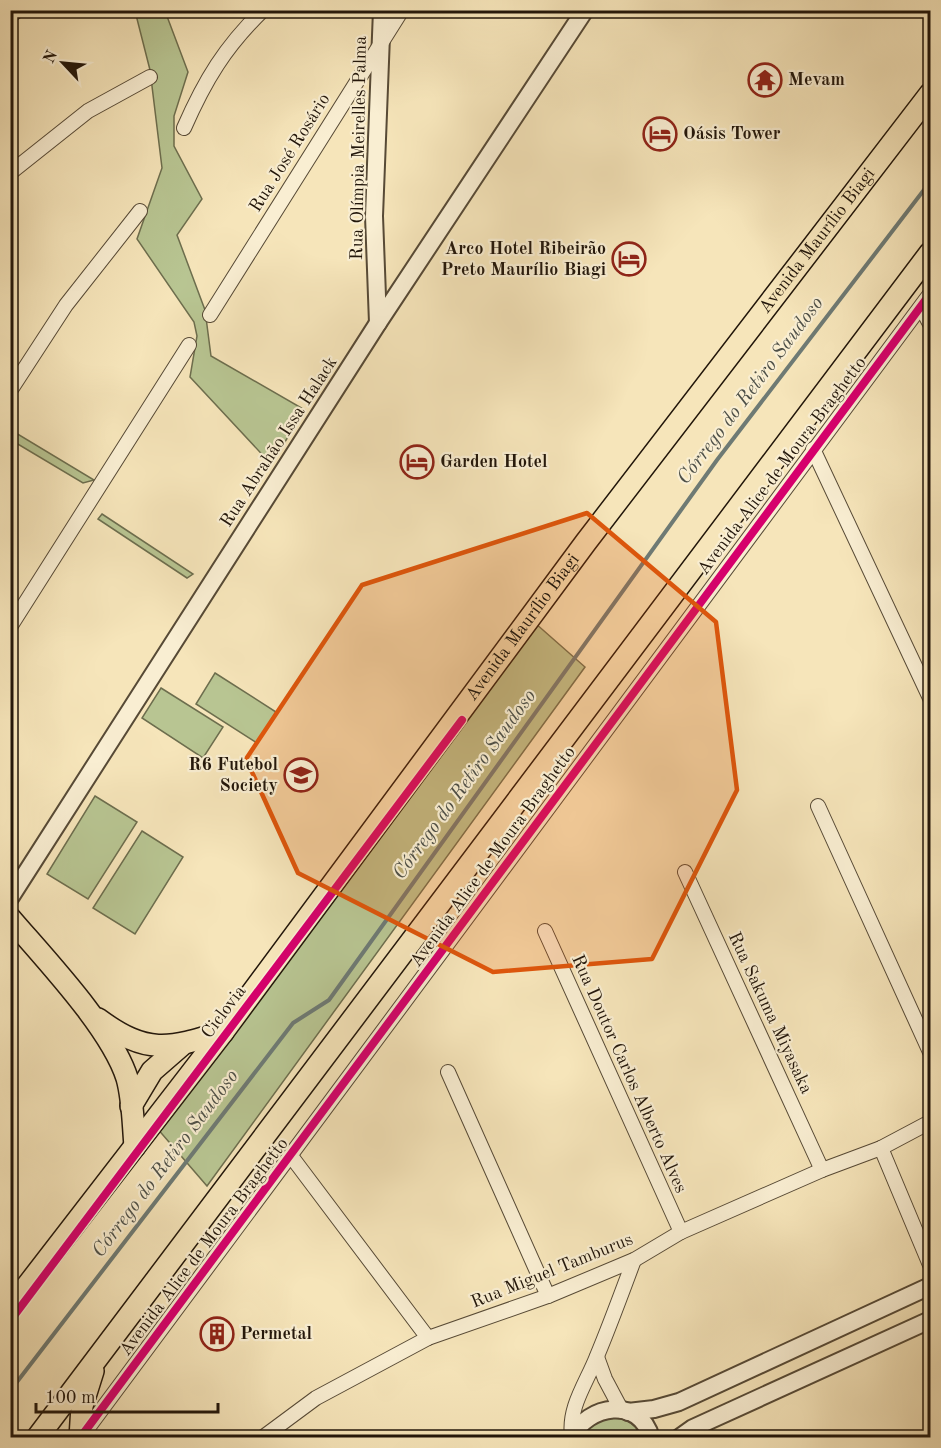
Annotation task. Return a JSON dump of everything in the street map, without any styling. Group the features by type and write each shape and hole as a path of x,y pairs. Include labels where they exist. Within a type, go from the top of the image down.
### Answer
{"main road":[{"name":"Avenida Maurílio Biagi","path":"10,1308 223,1032 586,542 930,94"},
{"path":"37,1437 930,253"},
{"path":"10,918 87,1010 120,1060 127,1079 135,1146"},
{"path":"87,1010 134,1042 157,1047 183,1044 223,1032"},
{"path":"131,1106 152,1071 183,1044"},
{"path":"80,1437 82,1406 98,1356"}],"street":[{"path":"10,15 18,10"},
{"path":"184,128 204,83 223,52 263,10"},
{"name":"Rua Olímpia Meirelles Palma","path":"378,323 374,216 382,10"},
{"name":"Rua José Rosário","path":"210,315 402,10"},
{"name":"Rua Abrahão Issa Halack","path":"10,898 378,323 585,10"},
{"path":"10,173 88,111 150,77"},
{"path":"10,391 66,304 140,211"},
{"name":"Avenida Alice de Moura Braghetto","path":"80,1437 291,1156 813,448 930,294"},
{"path":"921,307 930,324"},
{"path":"10,627 189,345"},
{"path":"813,448 930,698"},
{"path":"818,806 930,1052"},
{"name":"Rua Sakuma Miyasaka","path":"684,872 822,1170"},
{"name":"Rua Doutor Carlos Alberto Alves","path":"545,931 681,1232"},
{"path":"448,1072 548,1296"},
{"name":"Rua Miguel Tamburus","path":"261,1437 316,1398 428,1338 548,1296 634,1260 681,1232 822,1170 881,1148 930,1122"},
{"path":"881,1148 930,1265"},
{"path":"291,1156 428,1338"},
{"path":"572,1436 571,1417 634,1260"},
{"path":"572,1436 587,1416 600,1410 654,1409 679,1402 775,1360 930,1286"},
{"path":"679,1437 693,1428 930,1320"},
{"path":"597,1357 605,1379 625,1411 641,1420 651,1437"},
{"path":"775,1360 785,1386"}],"highlighted area":[{"path":"587,513 716,622 737,790 652,959 493,972 298,873 246,759 362,585"}],"green space":[{"path":"135,11 165,11 188,72 174,116 174,146 202,199 177,235 205,310 211,356 305,410 271,464 190,377 197,336 194,322 137,239 162,168 150,70"},
{"path":"10,430 94,480 83,483 11,440"},
{"path":"102,514 193,574 187,578 98,519"},
{"path":"535,623 585,667 207,1186 156,1127"},
{"path":"215,673 276,712 257,743 196,704"},
{"path":"161,688 223,727 203,758 142,718"},
{"path":"95,796 137,822 88,899 47,874"},
{"path":"142,831 183,857 135,934 93,908"},
{"path":"600,1416 625,1420 635,1426 643,1438 577,1438"}],"waterway":[{"name":"Córrego do Retiro Saudoso","path":"10,1391 293,1023 329,1000 717,460 930,182"}],"cycle path":[{"path":"80,1438 930,294"},
{"name":"Ciclovia","path":"10,1321 462,720"}],"place":[{"name":"Mevam","path":"765,80"},
{"name":"Oásis Tower","path":"660,134"},
{"name":"Arco Hotel Ribeirão Preto Maurílio Biagi","path":"629,259"},
{"name":"Garden Hotel","path":"417,462"},
{"name":"R6 Futebol Society","path":"301,775"},
{"name":"Permetal","path":"217,1334"}]}
